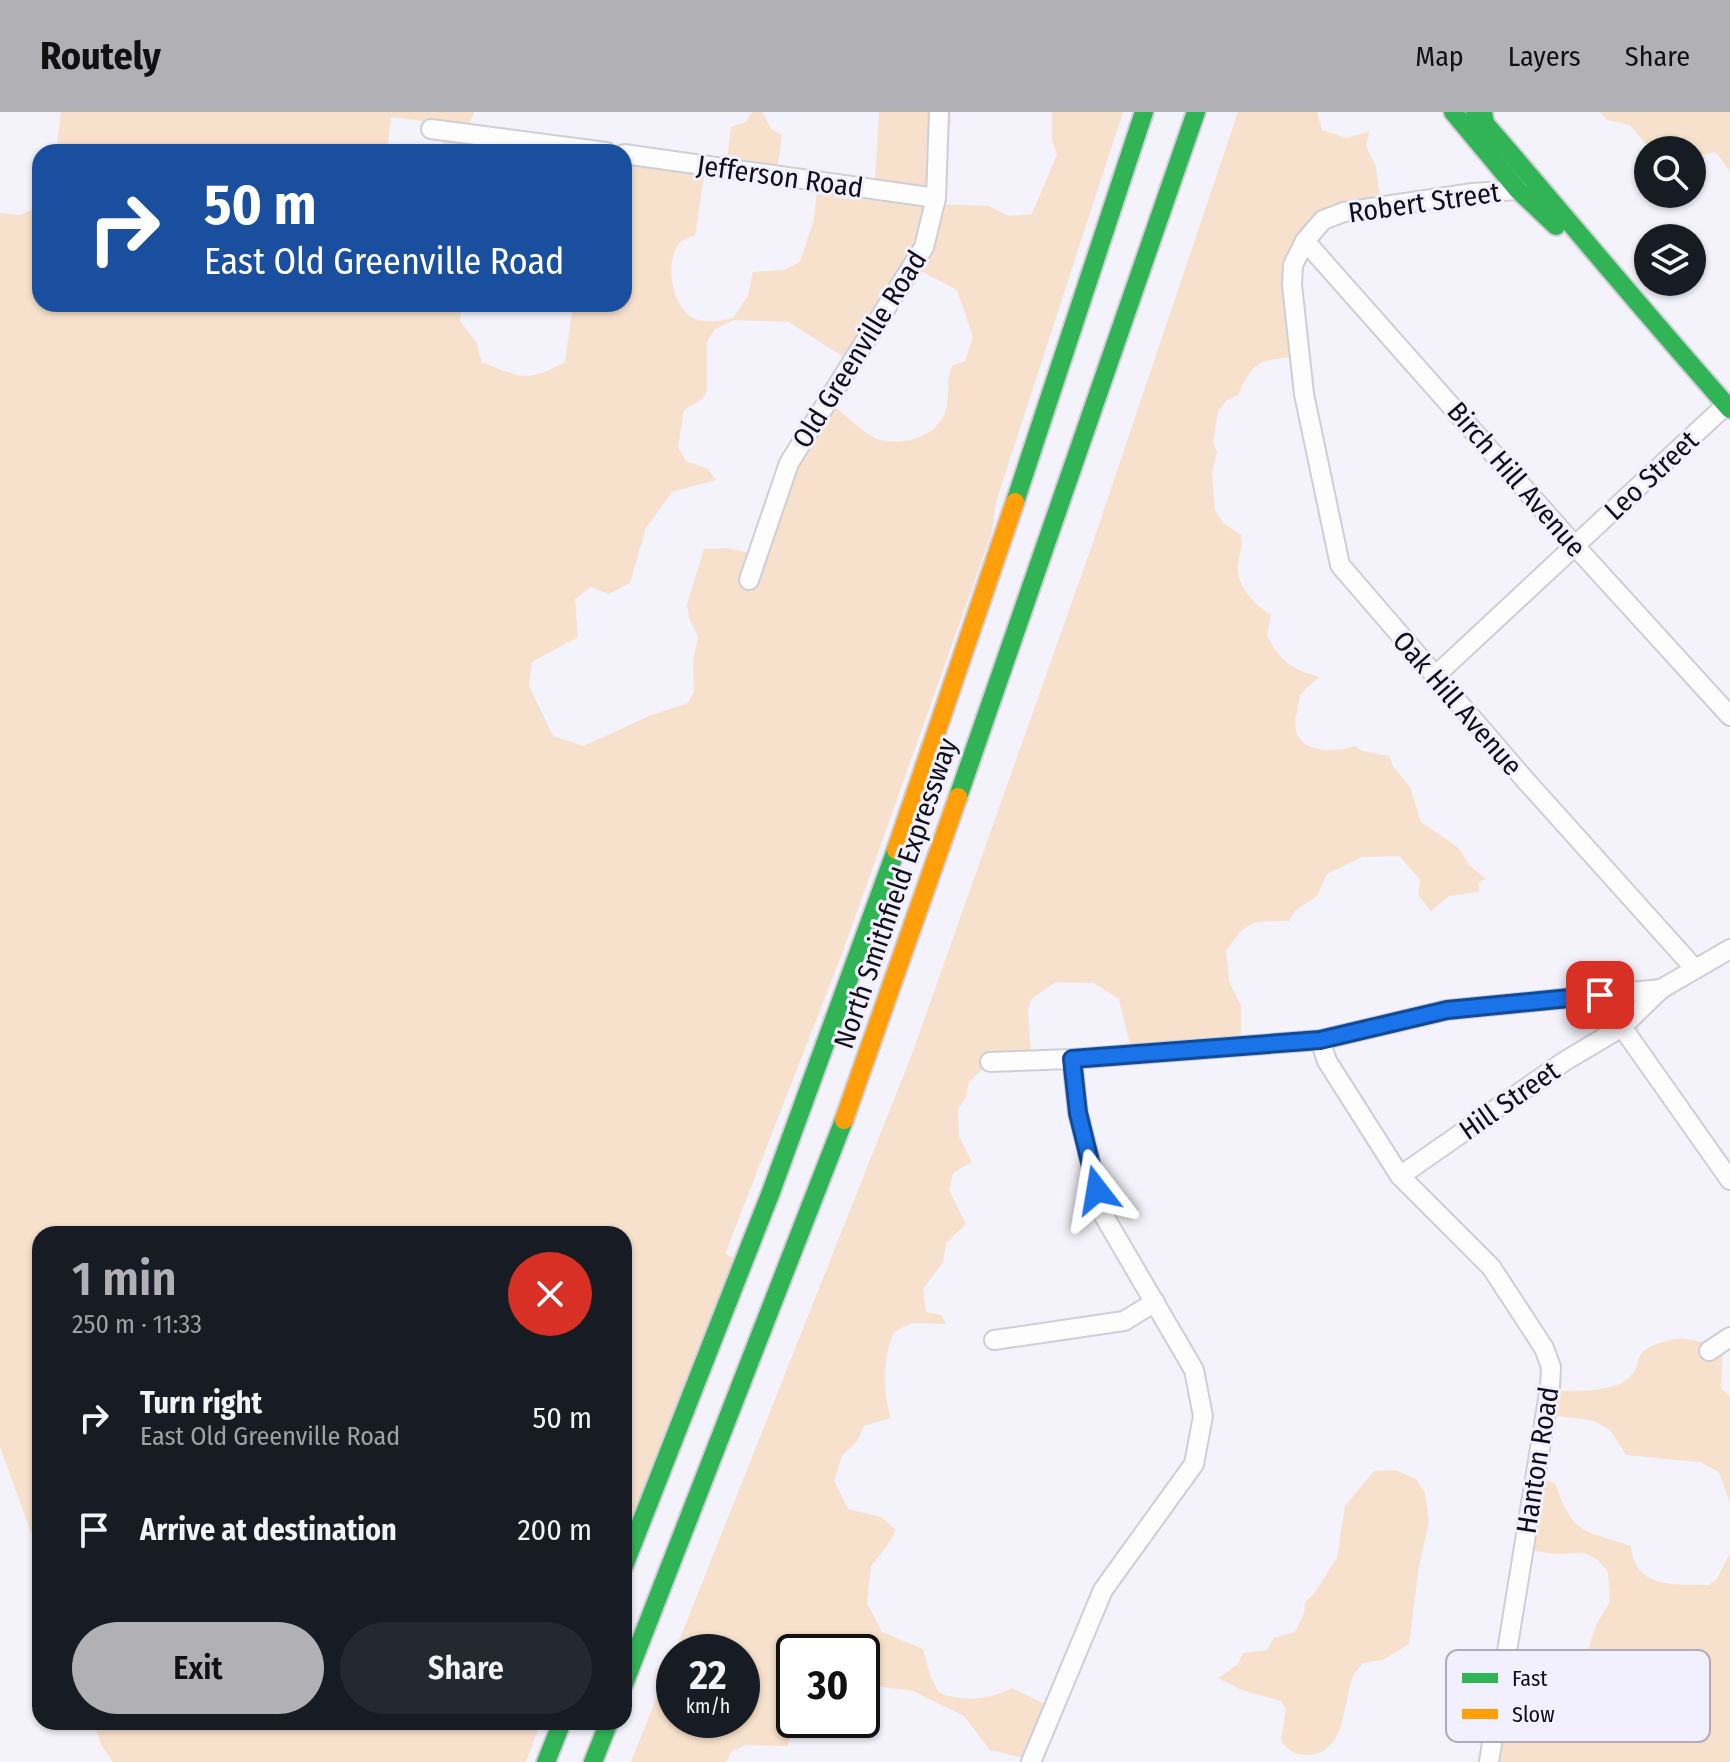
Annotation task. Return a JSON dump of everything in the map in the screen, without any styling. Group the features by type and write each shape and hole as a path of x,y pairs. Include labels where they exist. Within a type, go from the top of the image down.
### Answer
{"main road":[{"name":"North Smithfield Expressway","path":"632,1546 802,1111 861,948 1017,496 1144,112"},
{"name":"North Smithfield Expressway","path":"632,1664 820,1187 1196,112"},
{"path":"1453,112 1518,190 1642,310"},
{"path":"1481,116 1642,310 1728,407"},
{"path":"546,1762 559,1730"},
{"path":"593,1762 606,1730"}],"street":[{"name":"Old Greenville Road","path":"749,580 789,463 924,247 936,198 939,112"},
{"path":"431,129 545,144"},
{"name":"Jefferson Road","path":"632,155 936,198"},
{"name":"Robert Street","path":"1305,241 1323,220 1344,212 1473,193 1518,190"},
{"name":"Oak Hill Avenue","path":"1305,241 1293,265 1292,285 1304,394 1340,565 1695,969"},
{"name":"Birch Hill Avenue","path":"1305,241 1730,716"},
{"name":"Leo Street","path":"1435,676 1728,407"},
{"path":"990,1062 1072,1059 1320,1040 1447,1010 1661,989 1730,949"},
{"name":"Hill Street","path":"1400,1176 1565,1061 1622,1027 1661,989"},
{"path":"1622,1027 1730,1180"},
{"name":"Hanton Road","path":"1320,1040 1327,1061 1400,1176 1491,1267 1544,1348 1551,1367 1507,1650"},
{"path":"1031,1762 1103,1590 1194,1464 1203,1416 1194,1370 1104,1216 1078,1113 1072,1059"},
{"path":"994,1340 1124,1321 1155,1302"},
{"path":"1709,1351 1730,1337"},
{"name":"Hanton Road","path":"1489,1762 1492,1742"}],"shaded area":[{"path":"61,112 474,112 469,125 513,135 510,144 443,144 444,127 438,123 391,117 388,144 57,144"},
{"path":"752,112 762,112 772,130 782,135 777,171 727,161 731,127 746,122"},
{"path":"879,112 950,112 938,204 989,206 1009,216 1032,214 1057,155 1052,140 1052,112 1123,112 996,502 992,532 843,951 725,1254 737,1259 632,1525 632,1226 32,1226 32,1535 0,1447 0,213 20,215 32,210 32,312 461,312 460,321 476,342 482,362 524,376 541,373 565,362 572,312 632,312 632,161 706,163 695,236 683,240 677,248 671,269 680,305 695,319 704,321 733,318 748,296 753,272 784,270 800,262 814,219 818,180 875,183","holes":["917,269 957,290 973,337 965,361 952,366 946,409 937,426 910,440 880,440 830,403 754,554 728,548 704,549 687,604 689,618 698,637 693,661 694,692 688,703 649,716 584,746 553,736 529,686 532,662 578,637 575,599 591,587 609,594 630,583 646,528 672,492 716,480 708,469 686,461 678,447 684,410 702,399 707,392 707,342 715,329 734,320 789,322 851,362"]},
{"path":"1238,112 1317,112 1322,130 1347,138 1370,131 1366,146 1376,167 1381,205 1329,219 1300,255 1298,356 1266,361 1254,368 1238,395 1227,400 1218,411 1213,443 1217,452 1212,473 1215,510 1223,523 1241,535 1239,575 1249,596 1271,615 1267,636 1272,645 1288,663 1319,677 1300,696 1295,728 1299,737 1313,748 1334,750 1355,746 1362,751 1389,756 1410,787 1421,822 1459,848 1469,865 1486,879 1479,882 1478,892 1449,896 1431,911 1418,895 1420,879 1399,856 1362,857 1327,874 1317,896 1296,910 1289,921 1258,922 1246,927 1226,951 1229,981 1241,1006 1241,1048 1132,1053 1119,999 1094,983 1056,982 1032,998 1028,1009 1031,1059 989,1063 969,1082 966,1097 958,1109 959,1136 972,1162 953,1173 949,1190 966,1224 946,1243 943,1262 923,1289 926,1312 941,1315 947,1324 912,1323 894,1332 885,1375 891,1418 864,1426 857,1441 842,1456 834,1481 848,1509 881,1517 896,1530 871,1566 867,1603 882,1632 923,1649 939,1693 958,1698 976,1698 1012,1688 1053,1708 1032,1760 990,1750 964,1716 913,1691 880,1686 880,1634 776,1634 776,1738 791,1738 787,1746 745,1745 732,1751 726,1762 631,1762 656,1699 656,1738 760,1738 760,1634 682,1634 912,1054 1091,548"},
{"path":"1600,112 1730,112 1730,172 1716,152 1706,154 1706,136 1639,136 1630,125 1607,120"},
{"path":"1681,1338 1723,1346 1721,1389 1730,1396 1730,1503 1719,1472 1700,1462 1626,1455 1610,1430 1592,1420 1539,1414 1544,1390 1592,1390 1617,1385 1634,1372 1640,1356 1649,1347"},
{"path":"1395,1470 1416,1479 1425,1493 1429,1523 1419,1565 1409,1644 1383,1660 1363,1663 1353,1677 1341,1726 1330,1746 1308,1755 1296,1753 1281,1741 1286,1709 1281,1701 1242,1690 1218,1678 1237,1665 1243,1653 1267,1650 1274,1638 1295,1632 1304,1614 1305,1602 1337,1558 1345,1506 1374,1471"},
{"path":"1533,1476 1555,1483 1574,1522 1590,1533 1631,1546 1640,1571 1659,1582 1709,1585 1717,1579 1730,1553 1730,1762 1490,1762 1495,1742 1710,1742 1710,1650 1588,1650 1597,1623 1610,1602 1608,1572 1598,1560 1584,1553 1553,1554 1514,1547 1528,1480"},
{"path":"96,1730 538,1730 526,1762 113,1762 101,1745"}],"traffic: fast":[{"path":"1015,502 1144,112"},
{"path":"958,797 1196,112"},
{"path":"1453,112 1518,190 1556,226"},
{"path":"1475,112 1730,409"},
{"path":"1483,112 1485,123"},
{"path":"632,1546 771,1192 896,850"},
{"path":"632,1663 844,1120"},
{"path":"546,1762 559,1730"},
{"path":"593,1762 606,1730"}],"traffic: slow":[{"path":"896,850 1015,502"},
{"path":"844,1120 958,797"}],"route":[{"path":"1097,1190 1078,1113 1072,1059 1320,1040 1447,1010 1600,995"}]}
